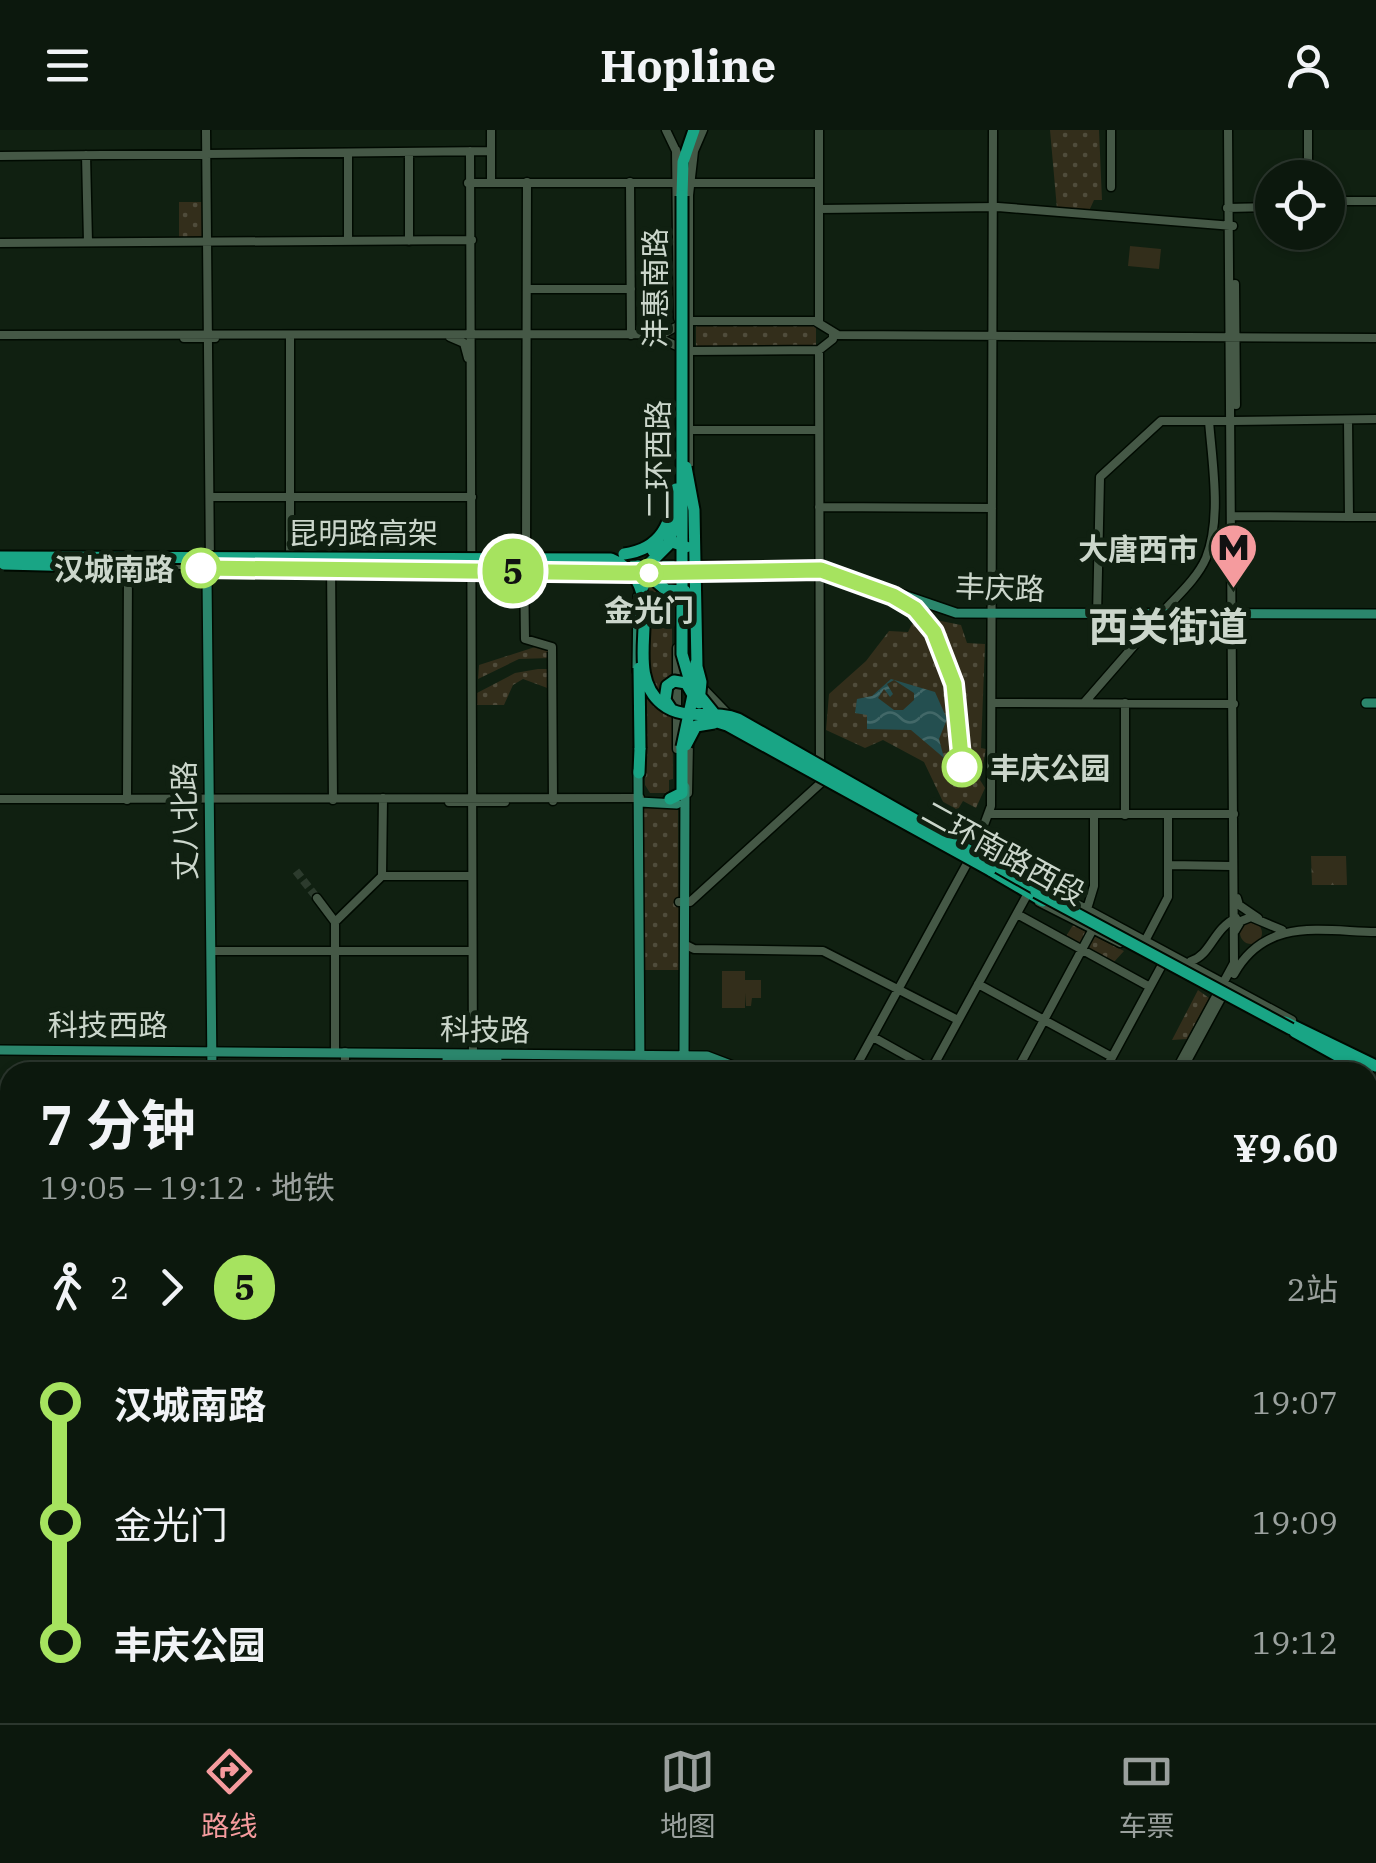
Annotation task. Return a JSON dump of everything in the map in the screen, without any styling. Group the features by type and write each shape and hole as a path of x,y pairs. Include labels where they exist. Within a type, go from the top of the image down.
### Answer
{"highway":[{"name":"二环西路","path":"693,135 684,181 685,642 690,670 714,709 775,748"},
{"path":"684,181 693,135"},
{"path":"624,554 642,550 660,537 684,466"},
{"path":"526,562 637,566 675,593 690,588 694,510 684,466"},
{"path":"642,666 643,572 671,540 676,488"},
{"path":"552,558 642,554 673,542 689,550 702,693 681,748"},
{"path":"33,557 166,554 210,564"},
{"path":"237,555 381,559"},
{"name":"昆明路高架","path":"0,563 33,557 611,562 636,580 643,610 644,675 656,703 674,714 723,723 775,748 990,870"},
{"path":"229,569 348,566 381,559"},
{"name":"昆明路高架","path":"0,563 611,559 635,575 645,602 648,682 661,704 680,713"},
{"path":"0,563 167,569"},
{"path":"691,570 697,667"},
{"path":"638,773 643,610"},
{"path":"670,799 682,793 681,748 693,693 688,684 674,681 667,686 664,698 668,707 680,713 738,719 1036,894"},
{"path":"681,748 692,729 706,722 775,748"},
{"name":"二环南路西段","path":"775,748 1097,927 1291,1029 1367,1062"},
{"path":"990,870 1036,894"},
{"path":"990,870 1074,919"},
{"path":"1097,927 1222,990"},
{"name":"二环南路西段","path":"1097,927 1278,1019 1350,1062"},
{"path":"1163,961 1211,976"}],"main road":[{"path":"690,552 691,570"},
{"path":"526,562 691,570"},
{"path":"210,564 229,569 470,567 526,562 691,570"},
{"path":"210,564 331,567"},
{"name":"丈八北路","path":"210,564 214,1062"},
{"name":"丰庆路","path":"691,570 818,568 944,615 1376,616"},
{"path":"638,569 640,800"},
{"path":"640,1059 642,666"},
{"path":"681,748 683,1060"},
{"path":"640,800 674,803 682,815"},
{"name":"科技西路","path":"0,1052 214,1052"},
{"name":"科技路","path":"214,1052 721,1058 728,1062"}],"street":[{"path":"207,130 210,564"},
{"path":"491,130 491,182"},
{"path":"818,322 819,130"},
{"path":"858,1062 989,814 993,703 992,130"},
{"path":"1111,130 1111,187"},
{"path":"1229,130 1236,904"},
{"path":"1308,130 1308,160"},
{"path":"684,181 668,134 693,135"},
{"path":"676,150 684,181"},
{"path":"208,154 491,152"},
{"path":"0,156 469,153"},
{"path":"469,153 470,336"},
{"path":"86,155 88,242"},
{"path":"409,155 409,241"},
{"path":"348,156 348,240"},
{"name":"沣惠南路","path":"684,181 691,321 690,552"},
{"name":"沣惠南路","path":"684,181 678,346 691,570 690,660 714,700"},
{"path":"469,182 819,183"},
{"path":"527,183 525,639 530,644 547,642 552,647 553,800"},
{"path":"630,183 631,334"},
{"path":"1345,202 1376,201"},
{"path":"819,207 992,207 1230,226"},
{"path":"1230,208 1255,208"},
{"path":"0,243 470,240"},
{"path":"470,240 471,1062"},
{"path":"527,289 631,289"},
{"path":"527,336 666,334 678,322 691,321 818,322 833,336 1376,340"},
{"path":"472,322 476,330 488,336"},
{"path":"0,336 663,338 691,351 819,350"},
{"path":"290,336 470,336"},
{"path":"290,336 290,553"},
{"path":"470,360 475,344 488,336"},
{"path":"819,763 819,350 833,336"},
{"path":"450,337 464,343 470,360"},
{"path":"1348,420 1349,517"},
{"path":"1096,616 1100,477 1160,421 1376,420"},
{"path":"1084,703 1198,570 1208,551 1212,503 1209,421"},
{"path":"1183,1062 1233,966 1236,904 1232,421"},
{"path":"688,430 818,430"},
{"path":"818,430 818,568"},
{"path":"211,497 470,497"},
{"path":"819,507 991,508"},
{"path":"1234,516 1376,517"},
{"path":"1231,602 1234,516"},
{"path":"0,563 210,564"},
{"path":"167,569 210,564"},
{"path":"331,567 333,800"},
{"path":"126,568 127,800"},
{"name":"沣惠南路","path":"681,748 677,677 691,570"},
{"path":"974,848 990,789 992,616"},
{"name":"二环南路西段","path":"677,677 720,723 966,861 1036,894 1074,919 1097,927"},
{"path":"684,837 690,730 714,700"},
{"name":"二环南路西段","path":"714,700 730,716 1211,976 1222,990 1322,1043"},
{"path":"993,703 1234,704"},
{"path":"1125,704 1126,814"},
{"path":"682,902 690,902 824,781"},
{"path":"0,800 670,799"},
{"path":"382,876 383,800"},
{"path":"989,814 1234,814"},
{"path":"1087,909 1094,886 1094,814"},
{"path":"1145,941 1168,897 1168,814"},
{"path":"1169,865 1232,866"},
{"path":"335,922 382,876 471,876"},
{"path":"471,876 471,1057"},
{"path":"936,1062 1017,914 1036,894"},
{"path":"317,898 335,922 345,1062"},
{"path":"1236,904 1258,919 1269,936"},
{"path":"1017,914 1150,987"},
{"path":"1192,962 1202,956 1218,927 1234,918 1258,919"},
{"path":"1235,933 1240,921 1258,919"},
{"path":"1258,919 1269,936"},
{"path":"1022,1062 1097,927"},
{"path":"1235,933 1246,946 1269,936 1376,931"},
{"path":"1222,990 1242,959 1269,936"},
{"path":"213,951 469,952"},
{"path":"685,952 823,952 958,1020"},
{"path":"1109,1062 1163,961"},
{"path":"978,984 1112,1057"},
{"path":"857,1062 897,990"},
{"path":"872,1037 915,1062"}],"green space":[{"path":"1050,130 1099,130 1102,200 1094,200 1089,211 1057,209"},
{"path":"179,202 204,202 204,238 179,238"},
{"path":"1130,246 1161,249 1159,269 1128,266"},
{"path":"696,324 816,324 816,347 696,348"},
{"path":"647,580 672,594 668,627 672,628 673,779 669,780 669,793 650,793 645,785"},
{"name":"丰庆公园","path":"916,616 961,625 967,643 985,644 981,748 986,749 980,780 985,788 976,808 963,801 957,811 944,804 924,762 883,740 865,748 826,730 829,694 866,661 889,631 908,632"},
{"path":"535,647 551,649 551,658 519,659 478,679 479,665"},
{"path":"550,669 550,689 523,679 513,685 504,705 477,705 477,693 515,673"},
{"path":"647,805 673,805 678,810 679,970 643,970 643,810"},
{"path":"1311,856 1346,856 1347,885 1312,885"},
{"path":"1251,922 1259,925 1259,941 1251,944 1243,941 1240,933 1243,925"},
{"path":"1073,925 1124,951 1113,963 1065,938"},
{"path":"722,971 745,971 745,980 761,980 761,998 752,998 751,1006 746,1006 745,993 745,1008 722,1008"},
{"path":"1198,990 1209,998 1187,1039 1172,1040"}],"water":[{"path":"891,679 935,692 947,719 939,739 944,758 911,730 867,729 867,715 855,713 857,699 872,696","holes":["894,680 914,693 914,700 903,710 894,710 878,698 884,689 890,697 893,694 887,684"]}],"tunnel":[{"path":"296,871 317,898"}],"metro line":[{"name":"5","path":"201,568 631,573 821,570 893,596 924,618 945,656 954,684 962,767"}],"place":[{"name":"汉城南路","path":"201,568"},
{"name":"金光门","path":"649,573"},
{"name":"大唐西市","path":"1233,590"},
{"name":"丰庆公园","path":"962,767"}],"district":[{"name":"西关街道","path":"1168,626"}]}
